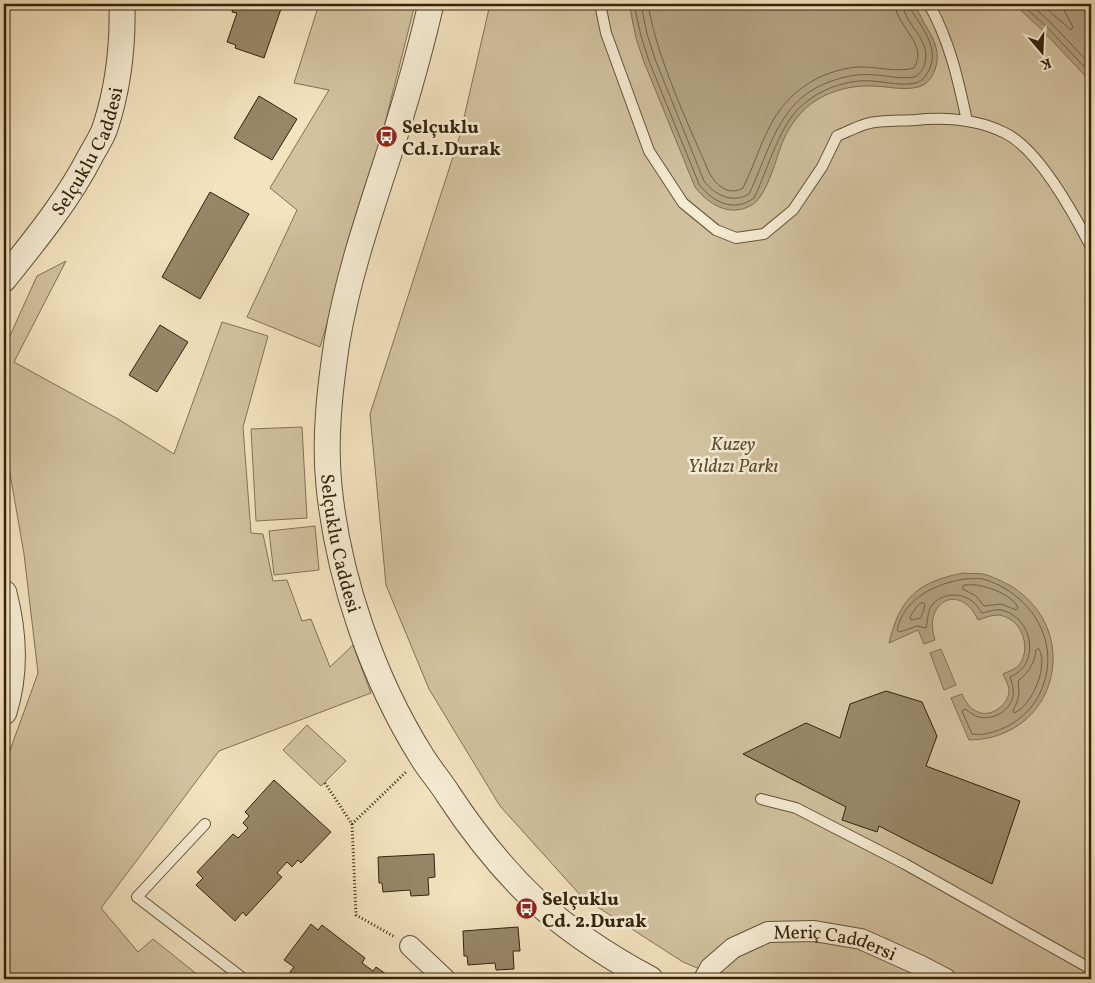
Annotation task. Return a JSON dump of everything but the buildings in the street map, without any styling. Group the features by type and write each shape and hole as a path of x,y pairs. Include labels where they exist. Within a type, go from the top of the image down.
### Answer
{"street":[{"name":"Selçuklu Caddesi","path":"4,279 43,231 78,180 105,129 117,80 122,4"},
{"name":"Selçuklu Caddesi","path":"432,4 410,86 353,270 338,340 331,388 328,432 328,483 334,522 350,596 380,675 422,757 478,837 506,870 563,923 608,956 650,979"},
{"path":"4,593 13,651 10,693 4,712"},
{"name":"Meriç Caddersi","path":"704,979 710,968 733,948 768,932 814,931 861,939 946,979"},
{"path":"410,946 445,979"}],"lane":[{"path":"600,4 606,34 649,151 682,203 716,230 736,238 764,234 793,210 822,167 838,136 867,123 922,119 956,119 1006,133 1032,154 1074,215 1091,247"},
{"path":"929,4 939,23 957,72 967,121"},
{"path":"761,799 796,808 896,860 1091,969"},
{"path":"205,824 137,898 244,979"}],"path":[{"path":"352,824 422,757"},
{"path":"325,783 352,824 356,915 410,946"}],"green space":[{"path":"319,4 415,4 380,143 320,347 247,317 297,210 270,188 329,90 294,83"},
{"name":"Kuzey Yıldızı Parkı","path":"490,4 1091,4 1091,979 723,979 683,962 582,897 500,806 429,689 386,585 370,414 460,135"},
{"path":"66,261 14,362 118,419 174,454 222,322 268,336 243,427 251,533 263,534 273,581 287,580 302,621 311,619 330,667 353,645 371,693 219,751 101,908 138,952 153,939 203,979 4,979 4,767 38,673 24,554 4,439 4,349 37,276"},
{"path":"302,427 307,518 256,521 251,429"},
{"path":"315,526 319,570 274,575 269,531"},
{"path":"307,725 346,761 321,786 283,750"}],"water":[{"path":"629,4 912,4 919,13 934,42 937,62 931,78 920,86 907,89 872,86 852,87 833,92 815,101 800,114 789,129 761,196 750,206 742,209 727,209 706,199 695,187 644,62 636,38"},
{"path":"1014,4 1081,4 1091,22 1091,82 1041,29"},
{"path":"963,573 983,574 997,579 1011,586 1034,605 1048,629 1053,654 1050,680 1040,703 1023,722 999,735 969,740 951,698 962,694 970,707 975,711 983,713 994,711 1003,704 1009,689 1003,674 1020,664 1025,649 1022,633 1018,626 1006,617 998,615 978,620 971,608 953,599 945,601 938,607 934,615 932,626 935,640 924,644 918,630 889,643 899,614 913,594 934,581"},
{"path":"941,649 956,685 944,690 930,653"}],"place":[{"name":"Selçuklu Cd.1.Durak","path":"386,137"},
{"name":"Selçuklu Cd. 2.Durak","path":"526,909"}]}
